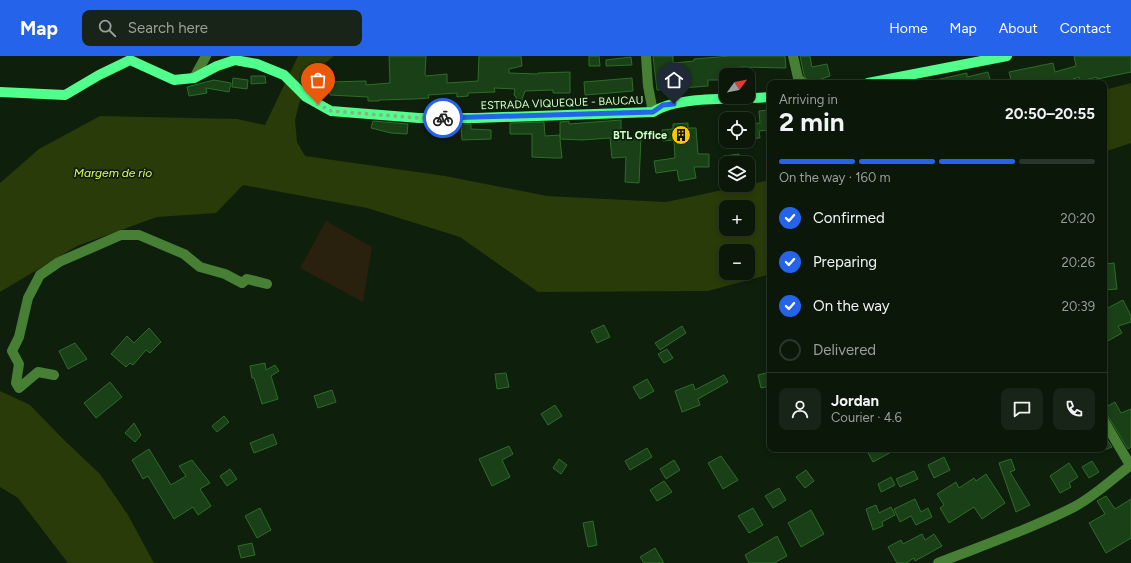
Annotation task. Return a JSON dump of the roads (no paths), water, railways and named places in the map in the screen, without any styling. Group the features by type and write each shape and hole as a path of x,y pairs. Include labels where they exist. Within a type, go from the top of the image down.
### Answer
{"main road":[{"path":"883,80 1007,56"},
{"name":"ESTRADA VIQUEQUE - BAUCAU","path":"0,92 65,95 99,75 130,60 174,80 194,78 217,66 235,60 257,64 284,75 306,96 331,111 419,118 476,118 653,112 663,105 733,97 767,97"}],"street":[{"path":"194,78 206,56"},
{"path":"646,56 648,86 653,112"},
{"path":"793,56 798,78 800,80"},
{"path":"54,375 38,372 19,388 16,383 20,364 12,352 19,337 28,298 40,276 59,262 94,246 121,235 139,235 184,254 200,267 225,274 242,283 247,279 267,284"},
{"path":"938,563 1024,529 1075,506 1101,489 1131,465 1107,426"}],"water":[{"name":"Margem de rio","path":"298,56 334,56 313,73 299,104 295,120 297,142 305,156 445,176 547,196 666,202 719,191 719,192 755,192 755,183 767,181 767,275 755,278 755,244 719,244 719,280 748,280 708,291 538,292 460,237 367,208 243,185 216,213 157,217 77,246 0,292 0,183 39,149 100,116 237,119 265,125"},
{"path":"1131,83 1131,143 1107,151 1107,89"},
{"path":"0,391 30,405 100,474 128,515 154,563 68,563 18,498 0,487"}],"place":[{"name":"BTL Office","path":"681,135"}]}
